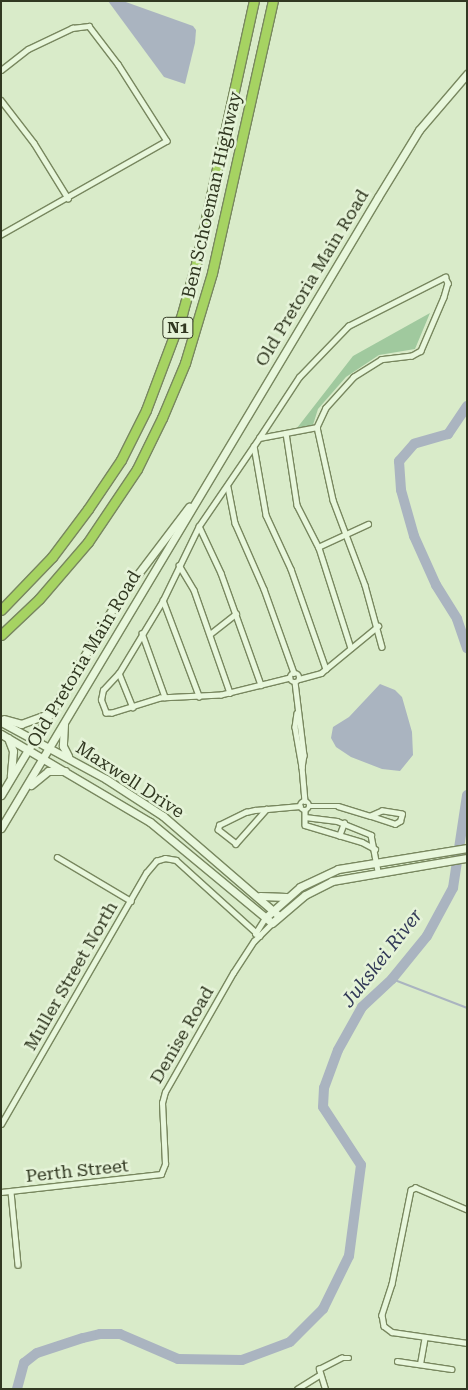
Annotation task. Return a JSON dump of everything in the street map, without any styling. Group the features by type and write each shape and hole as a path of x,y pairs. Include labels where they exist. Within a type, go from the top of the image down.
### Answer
{"highway":[{"name":"Ben Schoeman Highway","path":"1,610 52,557 88,509 121,460 146,410 191,281 254,1"},
{"name":"Ben Schoeman Highway","path":"1,635 59,578 88,542 137,469 162,418 185,362 212,273 273,1"}],"main road":[{"name":"Old Pretoria Main Road","path":"1,828 191,505 420,130 467,74"},
{"name":"Old Pretoria Main Road","path":"1,795 116,604 191,505"},
{"path":"1,720 21,724 49,714"},
{"path":"65,718 63,746 70,759"},
{"name":"Maxwell Drive","path":"1,720 49,746 163,816 279,916"},
{"name":"Maxwell Drive","path":"1,734 67,772 163,832 272,923"},
{"path":"8,738 14,757 10,781"},
{"path":"22,795 42,774 54,770 67,772"},
{"path":"265,918 287,897 322,875 377,861 467,848"},
{"path":"272,923 321,885 378,871 467,858"},
{"path":"254,895 270,899 287,897"}],"street":[{"path":"1,70 28,49 72,28 89,26 118,64 166,136 167,142 1,235"},
{"path":"2,101 34,143 68,198"},
{"path":"378,626 315,676 297,680 290,678 230,693 164,697 112,713 104,711 100,695 119,672 163,600 199,526 228,486 299,377 348,326 445,278 448,283 444,297 421,351 412,356 381,360 354,377 326,408 317,427 327,480 378,626 382,647"},
{"path":"259,438 317,427"},
{"path":"286,433 297,505 318,547 352,648"},
{"path":"254,446 266,515 291,569 326,669"},
{"path":"228,486 235,523 264,589 297,680 295,727 297,753 302,768"},
{"path":"318,547 368,524"},
{"path":"199,526 236,614 262,685"},
{"path":"180,564 194,590 230,693"},
{"path":"163,600 199,696"},
{"path":"210,634 236,614"},
{"path":"142,633 164,697"},
{"path":"119,672 133,707"},
{"path":"290,678 294,673"},
{"path":"297,712 304,752 302,768 305,801 310,806"},
{"path":"267,809 236,844 218,830 219,824 246,812 267,809 300,806 305,801"},
{"path":"371,816 382,811 402,814 397,824 333,805 310,806 305,811 305,825 375,849"},
{"path":"300,806 305,811"},
{"path":"305,817 344,823 371,835 378,871"},
{"path":"339,836 344,823"},
{"path":"57,857 131,901"},
{"name":"Muller Street North","path":"1,1124 152,865 165,858 176,860 258,934"},
{"name":"Denise Road","path":"155,1177 164,1168 162,1103 165,1092 254,941 265,918"},
{"path":"258,934 272,923"},
{"name":"Perth Street","path":"1,1192 155,1177"},
{"path":"467,1210 416,1188 408,1196 383,1321 392,1332 467,1343"},
{"path":"11,1192 18,1265"},
{"path":"420,1364 425,1337"},
{"path":"297,1389 334,1361 349,1358"},
{"path":"397,1361 451,1369"},
{"path":"319,1374 325,1389"}],"green space":[{"path":"430,313 415,349 379,355 346,377 318,409 313,425 297,428 353,356"}],"shaded area":[{"path":"108,1 123,1 193,26 196,30 195,43 185,84 164,77"},
{"path":"380,684 395,690 402,697 412,732 413,755 400,771 382,769 351,757 336,747 331,738 333,727 349,717"}],"waterway":[{"name":"Jukskei River","path":"467,406 448,434 414,444 399,461 401,490 414,536 436,585 457,619 467,648"},
{"name":"Jukskei River","path":"17,1389 24,1363 37,1353 83,1338 100,1334 120,1334 178,1359 242,1360 290,1342 323,1309 349,1256 361,1165 323,1107 324,1088 338,1050 362,1007 392,979 427,936 453,888 467,795"},
{"path":"392,979 467,1008"}]}
